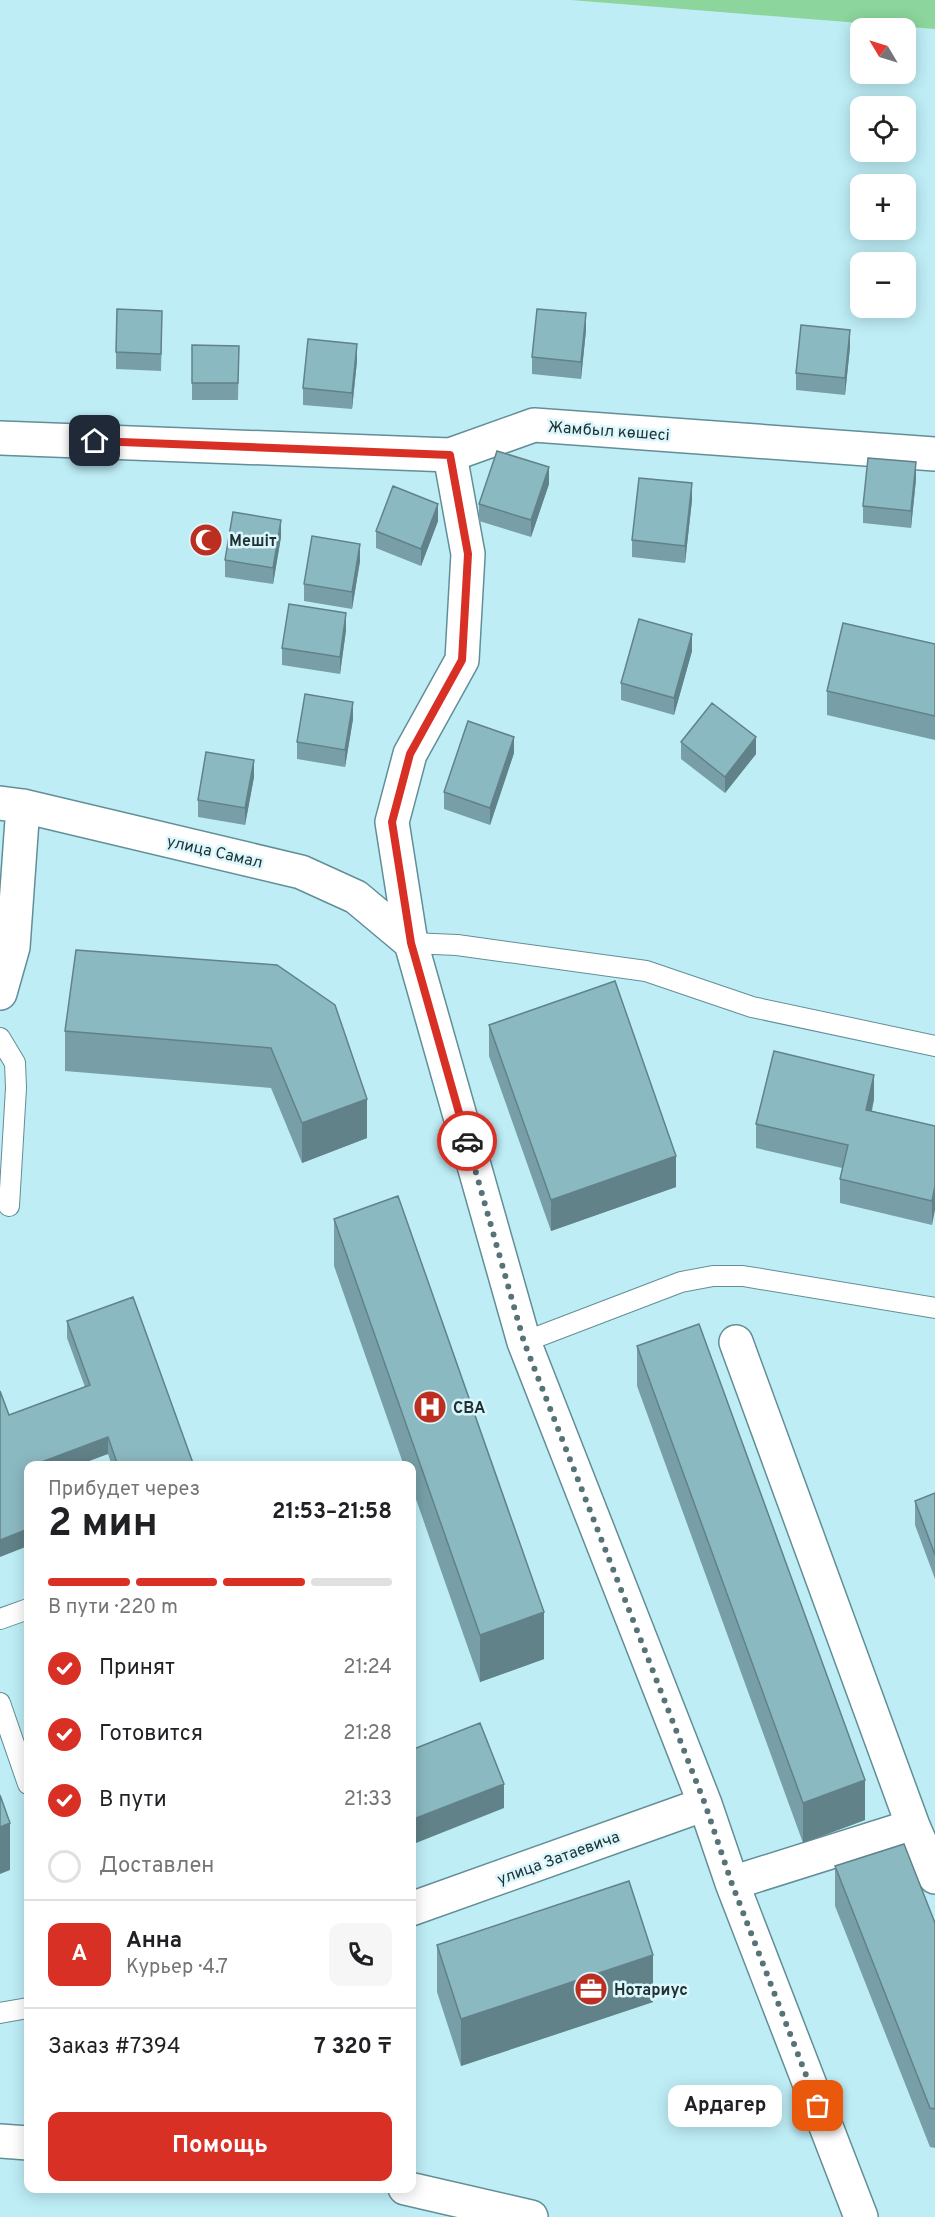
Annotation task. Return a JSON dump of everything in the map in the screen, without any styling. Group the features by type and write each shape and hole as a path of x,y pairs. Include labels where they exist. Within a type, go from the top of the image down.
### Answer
{"street":[{"name":"Жамбыл көшесі","path":"0,438 450,455 534,425 935,454"},
{"path":"450,455 468,554 462,660 410,754 392,822 411,943 524,1342 705,1804 732,1884 861,2217"},
{"path":"0,993 13,947 12,805"},
{"name":"улица Самал","path":"12,805 301,872 356,897 411,943"},
{"path":"736,1342 913,1826 935,1877"},
{"name":"улица Затаевича","path":"416,1907 705,1804"},
{"path":"732,1884 913,1826"},
{"path":"0,2142 24,2143"},
{"path":"416,2191 531,2217"}],"lane":[{"path":"411,943 457,945 646,971 752,1007 935,1046"},
{"path":"0,1038 15,1063 16,1088 9,1206"},
{"path":"524,1342 681,1282 713,1276 743,1276 935,1308"},
{"path":"0,1619 24,1611"},
{"path":"0,1703 24,1772"},
{"path":"0,2013 24,2009"}],"shaded area":[{"path":"571,0 935,0 935,29 916,27 916,18 850,18 850,22"}],"building":[{"path":"117,309 162,311 161,354 116,352"},
{"path":"537,309 586,313 581,362 532,357"},
{"path":"801,325 850,330 845,378 796,373"},
{"path":"308,339 357,344 352,393 303,388"},
{"path":"192,345 239,346 238,383 192,383"},
{"path":"497,451 549,467 531,520 479,504"},
{"path":"868,458 916,462 911,511 863,506"},
{"path":"639,478 692,483 685,546 632,540"},
{"path":"393,486 438,504 421,549 376,531"},
{"path":"233,512 281,520 273,568 225,560"},
{"path":"312,536 360,544 352,592 304,584"},
{"path":"289,604 346,613 340,657 282,648"},
{"path":"639,619 692,634 674,698 621,683"},
{"path":"843,623 935,644 935,716 827,691"},
{"path":"305,694 353,702 345,750 297,742"},
{"path":"712,703 756,737 725,777 681,742"},
{"path":"468,721 514,737 490,808 444,792"},
{"path":"206,752 254,760 245,808 198,800"},
{"path":"76,950 277,965 335,1005 367,1099 302,1123 271,1048 65,1031"},
{"path":"615,981 676,1156 551,1200 489,1025"},
{"path":"774,1051 874,1075 866,1110 935,1126 935,1186 932,1201 840,1179 848,1145 756,1124"},
{"path":"398,1196 544,1612 480,1635 334,1219"},
{"path":"133,1297 192,1461 116,1461 108,1437 44,1461 24,1461 24,1531 0,1540 0,1391 9,1415 90,1385 67,1321"},
{"path":"699,1324 865,1780 803,1803 637,1346"},
{"path":"935,1493 935,1555 915,1501"},
{"path":"480,1723 504,1784 416,1818 416,1748"},
{"path":"0,1795 10,1823 0,1827"},
{"path":"904,1844 935,1923 935,2109 930,2108 835,1866"},
{"path":"629,1881 653,1955 461,2019 437,1945"}],"way so far":[{"path":"467,1141 524,1342 705,1804 732,1884 818,2106"}],"place":[{"name":"Мешіт","path":"206,540"},
{"name":"СВА","path":"430,1407"},
{"name":"Нотариус","path":"591,1989"},
{"name":"Ардагер","path":"818,2106"}],"route":[{"path":"95,441 450,455 468,554 462,660 410,754 392,822 411,943 467,1141"}]}
